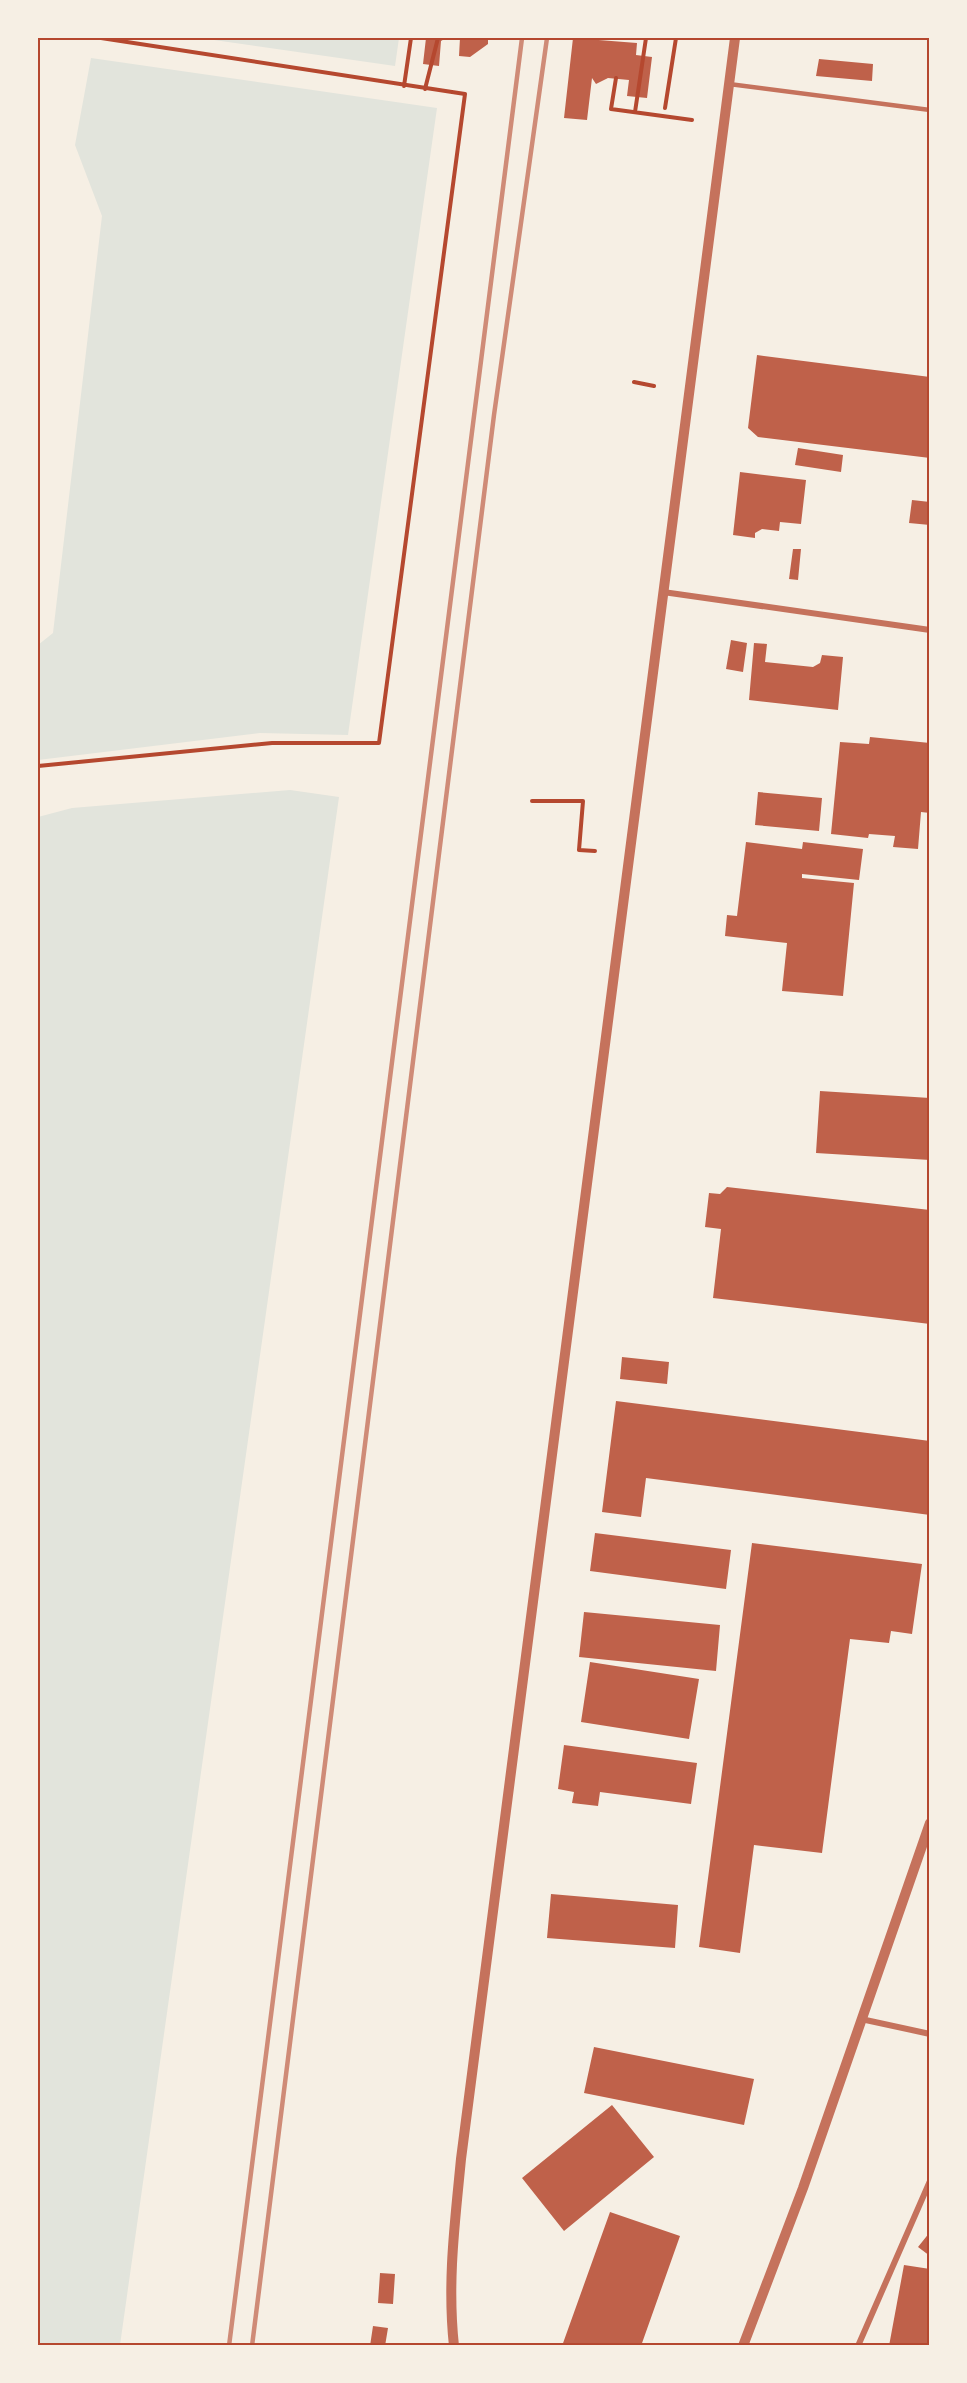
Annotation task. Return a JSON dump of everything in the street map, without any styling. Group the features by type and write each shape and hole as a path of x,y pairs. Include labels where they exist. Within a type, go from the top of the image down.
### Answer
{"street":[{"path":"454,2346 450,2312 450,2261 461,2159 735,38"},
{"path":"663,592 930,630"},
{"path":"743,2346 804,2188 930,1823"},
{"path":"861,2019 930,2034"},
{"path":"858,2346 930,2181"}],"lane":[{"path":"729,84 930,110"}],"path":[{"path":"38,766 272,743 379,743 465,94 101,38"},
{"path":"404,86 411,38"},
{"path":"425,89 438,38"},
{"path":"634,112 643,68 646,38"},
{"path":"665,108 676,38"},
{"path":"616,78 611,109 692,120"},
{"path":"634,382 654,386"},
{"path":"532,801 583,801 579,850 595,851"}],"shaded area":[{"path":"200,38 399,38 395,66"},
{"path":"91,58 437,108 348,735 260,733 38,760 38,645 53,633 102,216 75,145"},
{"path":"290,790 339,797 120,2345 38,2345 38,817 72,808"}],"building":[{"path":"426,38 446,38 441,41 439,66 423,64"},
{"path":"460,38 488,38 488,44 470,57 459,56"},
{"path":"573,38 637,43 636,55 652,57 647,98 627,96 629,80 608,78 596,84 592,78 587,120 564,118"},
{"path":"819,59 873,64 872,81 816,76"},
{"path":"757,355 930,377 930,458 758,437 748,428"},
{"path":"798,448 843,455 841,472 795,465"},
{"path":"740,472 806,480 801,524 780,522 779,531 762,529 755,533 755,538 733,535"},
{"path":"912,500 930,502 930,525 909,523"},
{"path":"793,549 801,549 798,580 789,579"},
{"path":"731,640 747,643 743,672 726,669"},
{"path":"754,643 767,644 765,662 813,667 820,663 822,655 843,657 838,710 749,700"},
{"path":"870,737 930,743 930,813 921,812 918,849 893,847 895,836 869,834 868,838 831,834 840,742 869,744"},
{"path":"758,792 822,798 819,831 755,825"},
{"path":"746,842 802,849 803,842 863,849 859,880 802,874 802,878 854,883 843,996 782,991 787,943 725,936 727,915 737,916"},
{"path":"820,1091 930,1098 930,1160 816,1153"},
{"path":"727,1187 930,1210 930,1324 713,1298 721,1229 705,1227 709,1193 720,1194"},
{"path":"622,1357 669,1362 667,1384 620,1379"},
{"path":"616,1401 930,1441 930,1515 646,1478 641,1517 602,1512"},
{"path":"595,1533 731,1550 726,1589 590,1571"},
{"path":"752,1543 922,1564 912,1634 891,1631 889,1643 850,1639 822,1853 754,1845 740,1953 699,1947"},
{"path":"584,1612 720,1625 716,1671 579,1657"},
{"path":"590,1662 699,1679 689,1739 581,1722"},
{"path":"564,1745 697,1763 691,1804 600,1792 598,1806 572,1803 574,1792 558,1789"},
{"path":"551,1894 678,1905 675,1948 547,1938"},
{"path":"594,2047 754,2079 744,2125 584,2093"},
{"path":"612,2105 654,2157 564,2231 522,2178"},
{"path":"610,2212 680,2236 641,2346 562,2346"},
{"path":"930,2232 930,2256 918,2247"},
{"path":"904,2265 930,2269 930,2346 889,2346"},
{"path":"380,2273 395,2274 393,2304 378,2303"},
{"path":"373,2326 388,2328 385,2346 370,2346"}],"railway":[{"path":"229,2346 522,38"},
{"path":"252,2346 494,415 547,38"}]}
